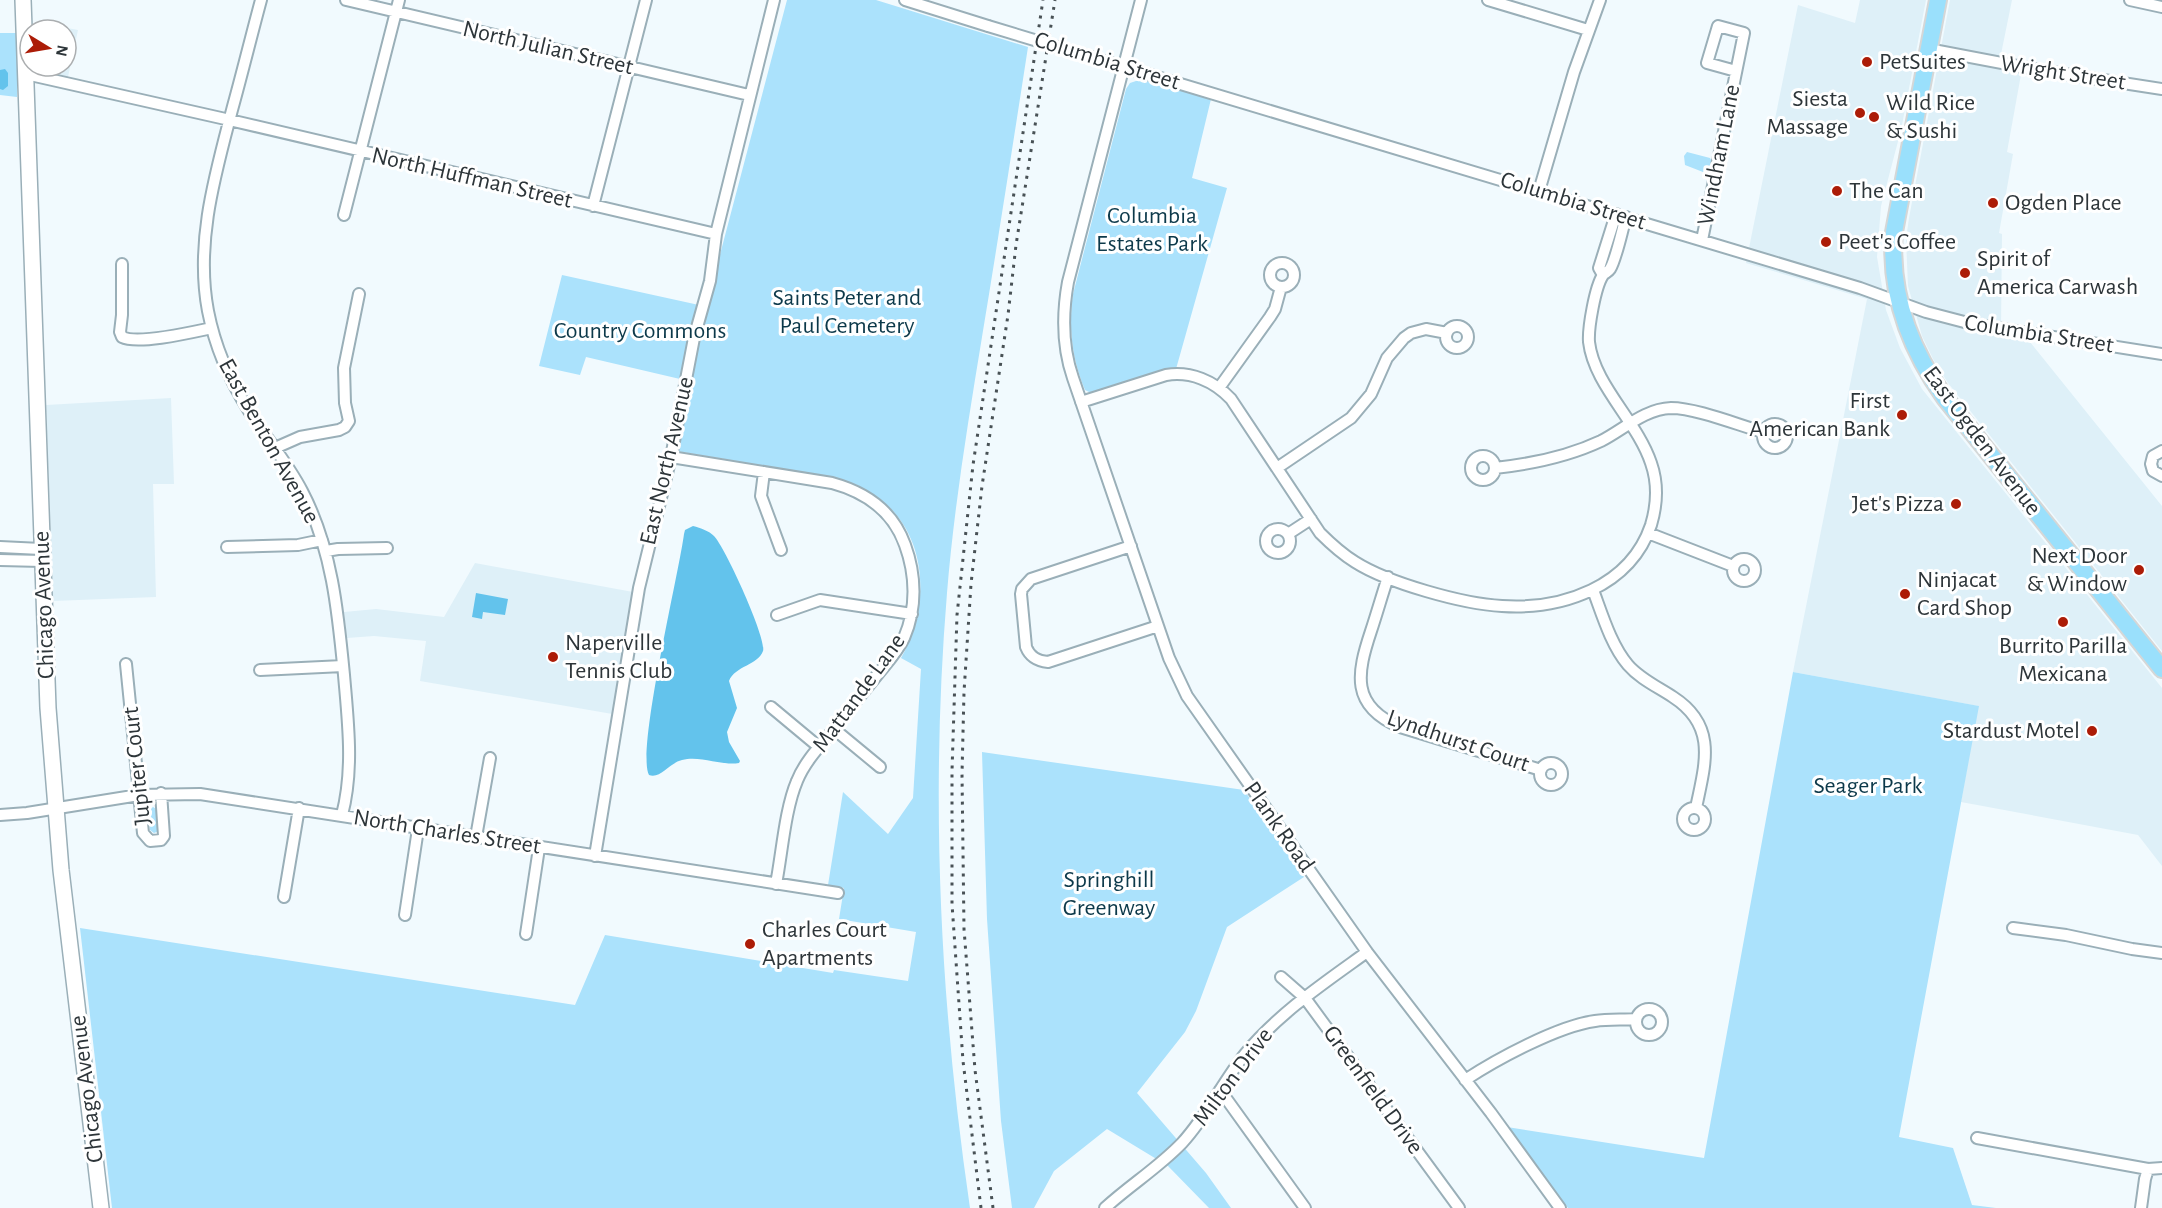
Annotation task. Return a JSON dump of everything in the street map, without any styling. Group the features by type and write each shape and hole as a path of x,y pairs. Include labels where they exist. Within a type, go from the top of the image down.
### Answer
{"main road":[{"name":"Chicago Avenue","path":"23,0 24,18"},
{"name":"East Ogden Avenue","path":"1938,0 1893,232 1894,277 1899,302 1917,354 1941,392 2161,666"},
{"name":"Chicago Avenue","path":"26,78 45,658 56,808 70,949 101,1208"}],"street":[{"name":"East Benton Avenue","path":"261,0 205,229 203,270 208,311 221,357 250,412 302,490 324,546 334,589 350,758 342,815"},
{"name":"North Julian Street","path":"346,0 749,95"},
{"path":"344,215 399,0"},
{"path":"593,206 646,0"},
{"name":"East North Avenue","path":"596,856 639,588 671,457 694,338 711,281 716,234 774,0"},
{"name":"Columbia Street","path":"905,0 1860,288 1929,314 1972,324 2162,354"},
{"name":"Plank Road","path":"1141,0 1068,282 1063,330 1066,352 1082,402 1158,626 1174,672 1187,696 1367,952 1560,1208"},
{"path":"1488,0 1588,30"},
{"path":"1539,191 1588,30 1600,0"},
{"path":"2130,0 2162,7"},
{"name":"Windham Lane","path":"1702,240 1744,33 1718,26 1707,63 1736,71"},
{"name":"Wright Street","path":"1928,49 2162,89"},
{"name":"North Huffman Street","path":"44,78 716,234"},
{"path":"1082,402 1159,377 1173,374 1195,377 1219,388 1237,407 1324,537 1361,566 1388,578 1461,600 1502,606 1544,604 1574,597 1610,581 1626,566 1640,548 1648,532 1655,506 1654,473 1643,444 1601,375 1590,348 1590,322 1603,275 1610,269 1621,216"},
{"path":"122,264 123,315 120,332 122,337 128,340 143,339 212,328"},
{"path":"1219,388 1275,309 1281,287"},
{"path":"276,448 300,437 339,430 349,421 345,403 344,368 358,294"},
{"path":"1276,468 1351,418 1371,394 1387,358 1404,338 1411,333 1426,329 1437,329 1447,333"},
{"path":"1495,468 1525,465 1560,457 1603,440 1658,410 1672,408 1763,432"},
{"path":"2162,451 2153,456 2151,464 2153,471 2162,476"},
{"name":"Mattande Lane","path":"671,457 844,487 862,494 885,512 901,533 909,555 914,586 912,614 903,639 819,747 797,781 791,798 776,884"},
{"path":"764,472 761,496 781,550"},
{"path":"1288,534 1311,519"},
{"path":"1648,532 1733,566"},
{"path":"227,547 298,545 338,549 387,548"},
{"path":"1131,546 1031,579 1026,584 1021,594 1028,653 1034,658 1048,662 1158,626"},
{"path":"0,547 42,555"},
{"path":"0,560 42,555"},
{"name":"Lyndhurst Court","path":"1388,578 1360,671 1362,690 1373,709 1383,718 1400,727 1541,770"},
{"path":"1593,590 1615,643 1627,664 1685,706 1700,724 1705,740 1706,757 1696,808"},
{"path":"777,615 820,600 912,614"},
{"name":"Jupiter Court","path":"126,664 142,833 150,841 155,842 164,836 161,793"},
{"path":"260,670 343,666"},
{"path":"771,707 819,747"},
{"path":"834,729 880,767"},
{"path":"476,837 490,758"},
{"name":"North Charles Street","path":"0,815 161,793 218,796 838,893"},
{"path":"284,897 299,808"},
{"path":"405,915 418,829"},
{"path":"526,934 539,848"},
{"path":"2013,928 2066,934 2132,950 2162,953"},
{"name":"Milton Drive","path":"1105,1208 1150,1172 1182,1142 1208,1110 1245,1055 1266,1031 1305,998 1367,952"},
{"name":"Greenfield Drive","path":"1281,978 1305,998 1459,1208"},
{"path":"1465,1080 1549,1035 1573,1026 1595,1021 1636,1019"},
{"path":"1220,1090 1305,1208"},
{"path":"1977,1138 2148,1169 2162,1168"},
{"path":"2141,1208 2148,1169"}],"shaded area":[{"path":"1860,0 1926,0 1901,130 1881,206 1877,257 1886,310 1900,348 1922,389 2162,688 2162,866 2138,835 1961,802 1978,706 1793,672 1867,299 1746,263 1798,5 1855,23"},
{"path":"1950,0 2012,0 1999,64 2022,69 2007,152 2013,154 1999,233 2002,234 2001,329 2026,337 2162,506 2162,651 1948,383 1922,336 1908,286 1906,239"},
{"path":"5,69 8,73 8,86 3,90 0,89 0,70"},
{"path":"171,398 174,484 153,484 156,597 53,601 46,405"},
{"path":"693,526 710,533 719,544 752,612 759,630 763,651 760,656 736,672 729,681 737,708 727,732 739,763 682,760 653,776 649,775 647,760 653,699 684,534 685,530"},
{"path":"475,563 644,594 624,716 420,681 426,641 374,636 347,638 344,612 376,609 444,617"},
{"path":"476,593 508,599 505,615 483,612 482,619 472,617"}],"green space":[{"name":"Saints Peter and Paul Cemetery","path":"787,0 876,0 1028,47 953,529 942,670 939,824 945,978 951,1055 970,1208 112,1208 80,928 575,1005 605,935 833,973 834,970 908,981 916,932 839,919 844,888 828,885 843,792 888,834 913,798 921,669 901,658 918,613 919,566 913,543 902,523 887,505 855,484 836,478 676,451 697,342"},
{"path":"0,33 17,33 17,97 0,95"},
{"name":"Columbia Estates Park","path":"1142,79 1211,99 1192,178 1227,188 1176,369 1156,372 1091,393 1085,390 1074,355 1071,331 1073,294 1126,89 1130,83"},
{"path":"1687,152 1710,158 1712,162 1710,170 1703,172 1685,165 1684,156"},
{"name":"Country Commons","path":"562,275 699,305 680,379 586,357 580,375 539,366"},
{"name":"Seager Park","path":"1793,672 1979,706 1899,1137 1953,1148 1972,1205 1996,1208 1568,1208 1507,1127 1704,1158"},
{"name":"Springhill Greenway","path":"982,752 1244,790 1304,877 1227,927 1196,1011 1185,1032 1137,1093 1206,1173 1231,1208 1209,1208 1168,1166 1107,1129 1054,1171 1034,1208 1012,1208 1001,1121 987,919"},
{"path":"153,807 158,810 159,831 154,833 150,830 148,811"}],"railway":[{"path":"981,1208 963,1061 952,904 952,771 957,615 973,465 1043,0"},
{"path":"993,1208 975,1070 964,929 962,774 964,692 971,584 982,486 1008,315 1016,245 1055,0"}],"place":[{"name":"PetSuites","path":"1867,62"},
{"name":"Siesta Massage","path":"1860,113"},
{"name":"Wild Rice & Sushi","path":"1874,117"},
{"name":"The Can","path":"1837,191"},
{"name":"Ogden Place","path":"1993,203"},
{"name":"Peet's Coffee","path":"1826,242"},
{"name":"Spirit of America Carwash","path":"1965,273"},
{"name":"First American Bank","path":"1902,415"},
{"name":"Jet's Pizza","path":"1956,504"},
{"name":"Next Door & Window","path":"2139,570"},
{"name":"Ninjacat Card Shop","path":"1905,594"},
{"name":"Burrito Parilla Mexicana","path":"2063,622"},
{"name":"Naperville Tennis Club","path":"553,657"},
{"name":"Stardust Motel","path":"2092,731"},
{"name":"Charles Court Apartments","path":"750,944"}]}
